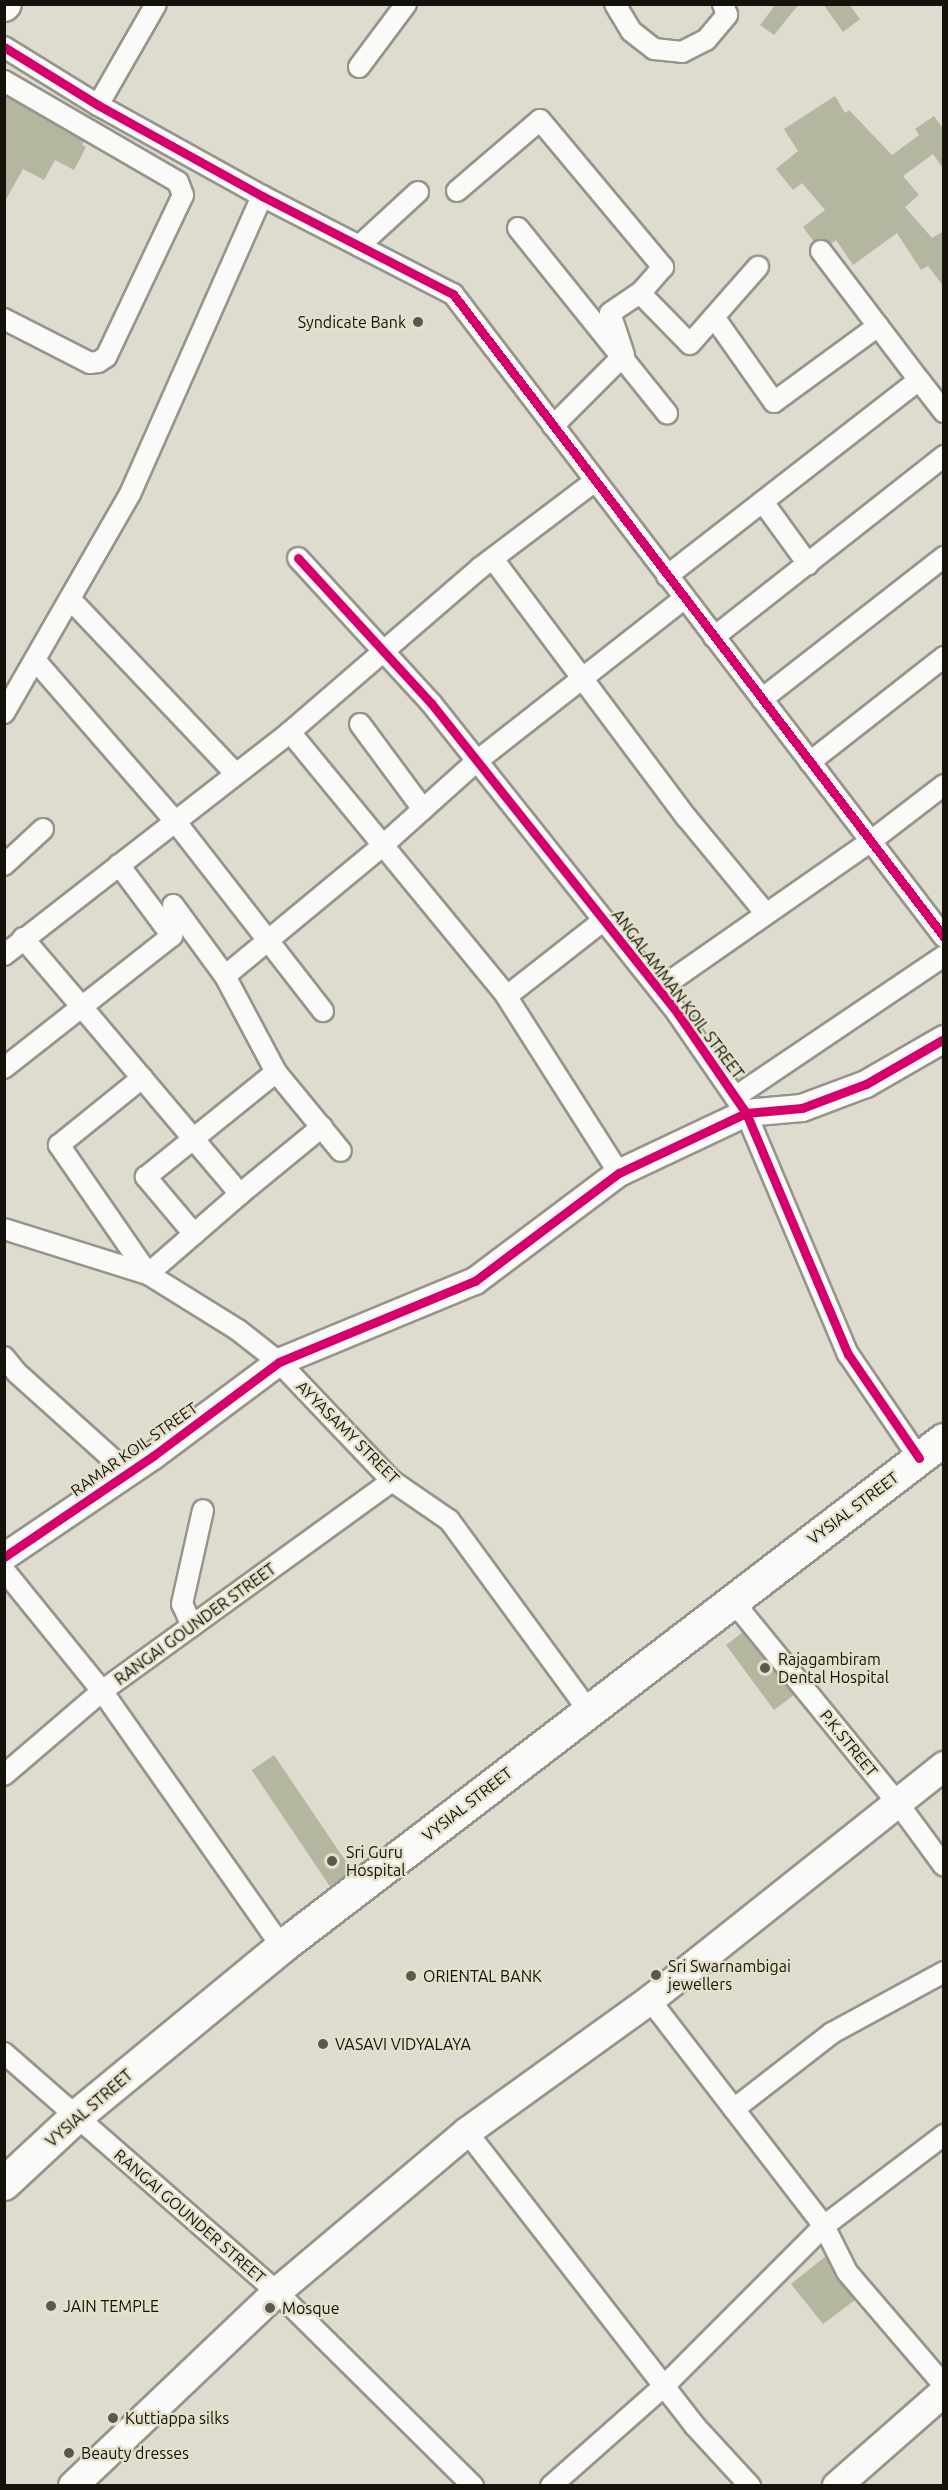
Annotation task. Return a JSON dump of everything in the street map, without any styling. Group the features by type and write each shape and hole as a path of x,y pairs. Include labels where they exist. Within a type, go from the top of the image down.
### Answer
{"main road":[{"name":"VYSIAL STREET","path":"4,2184 76,2116 282,1947 931,1449"},
{"path":"73,2486 277,2292 467,2132 650,2000 944,1766"},
{"path":"837,2486 944,2392"}],"street":[{"path":"98,105 156,4"},
{"path":"359,67 406,4"},
{"path":"615,4 631,31 654,49 682,52 706,40 727,15 723,4"},
{"path":"4,47 98,105 262,196 453,294 944,937"},
{"path":"4,81 178,182 183,195 106,357 98,362 90,363 4,319"},
{"path":"456,191 540,120 663,267 640,293 610,313 624,355"},
{"path":"359,246 418,192"},
{"path":"4,713 130,494 262,196"},
{"path":"518,228 624,355 667,413"},
{"path":"821,251 944,412"},
{"path":"640,293 690,344 758,267"},
{"path":"714,317 774,402 878,326"},
{"path":"553,426 624,355"},
{"path":"668,576 919,380"},
{"path":"714,637 944,456"},
{"path":"240,1194 82,1007 11,946 290,732 493,559 595,481"},
{"path":"763,502 808,564"},
{"path":"762,699 944,557"},
{"name":"ANGALAMMAN KOIL STREET","path":"298,558 385,649 477,761 658,989 741,1105 848,1354 931,1449"},
{"path":"493,559 582,679 766,914"},
{"path":"225,975 381,847 477,761 685,598"},
{"path":"70,599 236,774"},
{"path":"810,762 944,657"},
{"path":"35,660 175,821 323,1011"},
{"path":"360,723 423,809"},
{"path":"290,732 381,847 507,996 619,1173"},
{"path":"658,989 871,841 944,785"},
{"path":"4,865 43,829"},
{"path":"4,1068 172,936 119,865"},
{"path":"172,904 225,975 276,1072 341,1151"},
{"path":"507,996 604,920"},
{"path":"741,1105 944,956"},
{"path":"741,1105 802,1108 866,1084 944,1039"},
{"path":"194,1234 146,1177 276,1072"},
{"path":"142,1078 59,1144 148,1274 240,1194 322,1128"},
{"name":"RAMAR KOIL STREET","path":"4,1557 128,1473 279,1362 475,1281 619,1173 741,1105"},
{"name":"AYYASAMY STREET","path":"5,1227 148,1274 238,1330 279,1362 392,1481 449,1520 588,1710"},
{"path":"4,1357 17,1373 128,1473"},
{"name":"RANGAI GOUNDER STREET","path":"4,1775 102,1691 392,1481"},
{"path":"192,1626 182,1604 202,1510"},
{"path":"4,1570 102,1691 282,1947"},
{"name":"P.K.STREET","path":"732,1600 897,1802 944,1866"},
{"path":"734,2109 832,2032 944,1972"},
{"path":"650,2000 824,2226 847,2272 944,2385"},
{"name":"RANGAI GOUNDER STREET","path":"4,2053 277,2292 473,2486"},
{"path":"467,2132 664,2386 750,2486"},
{"path":"551,2486 664,2386 824,2226 944,2135"}],"building":[{"path":"776,4 799,4 774,35 760,25"},
{"path":"823,4 849,4 860,19 843,32"},
{"path":"4,95 84,141 82,145 86,147 74,170 55,160 44,180 23,169 4,203"},
{"path":"835,96 845,113 849,110 892,155 919,135 915,129 934,116 944,130 944,170 933,154 903,176 919,195 905,207 932,238 944,231 944,287 928,266 921,270 897,233 853,265 836,240 831,244 820,239 814,242 803,227 825,210 802,183 793,190 776,169 798,151 784,129"},
{"path":"743,1632 794,1695 774,1710 726,1645"},
{"path":"274,1755 352,1871 330,1886 252,1770"},
{"path":"826,2256 838,2280 855,2300 823,2324 791,2284"}],"cycle path":[{"path":"4,47 98,105 262,196 453,294 944,937"},
{"path":"298,558 431,703 678,1014 746,1113 848,1354 919,1458"},
{"path":"4,1557 153,1456 279,1362 475,1281 619,1173 746,1113 802,1108 866,1084 944,1039"}],"place":[{"name":"Syndicate Bank","path":"418,322"},
{"name":"Rajagambiram Dental Hospital","path":"765,1668"},
{"name":"Sri Guru Hospital","path":"332,1861"},
{"name":"Sri Swarnambigai jewellers","path":"656,1975"},
{"name":"ORIENTAL BANK","path":"411,1976"},
{"name":"VASAVI VIDYALAYA","path":"323,2044"},
{"name":"JAIN TEMPLE","path":"51,2306"},
{"name":"Mosque","path":"270,2308"},
{"name":"Kuttiappa silks","path":"113,2418"},
{"name":"Beauty dresses","path":"69,2453"}]}
